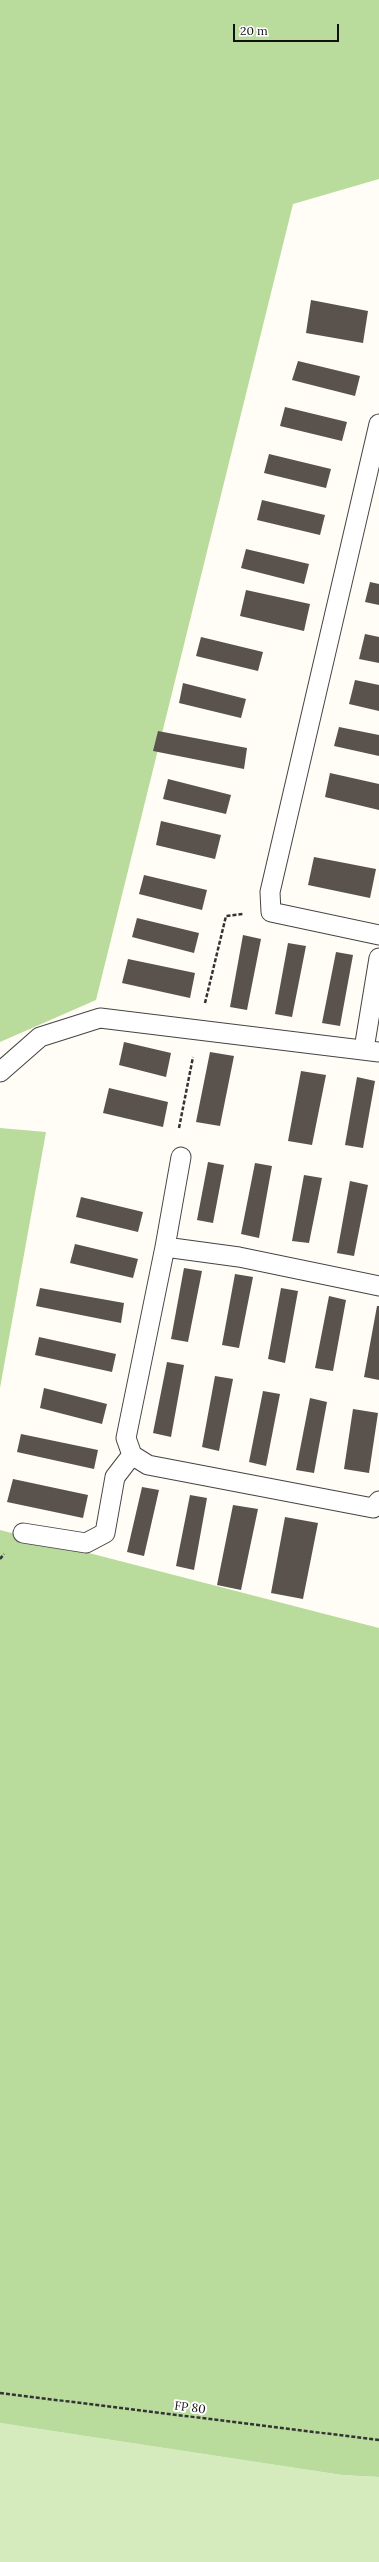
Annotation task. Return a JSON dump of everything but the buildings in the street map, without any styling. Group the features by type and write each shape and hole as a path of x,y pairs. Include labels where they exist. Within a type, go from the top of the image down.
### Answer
{"lane":[{"path":"379,424 270,892 271,912 379,935"},
{"path":"0,1072 40,1037 100,1018 198,1031 372,1050 379,958"},
{"path":"181,1157 165,1247 126,1438 132,1455 148,1465 366,1507 373,1508 379,1501"},
{"path":"165,1247 240,1257 379,1286"},
{"path":"23,1533 86,1543 105,1533 115,1477 132,1455"}],"path":[{"path":"181,1157 175,1146 198,1031 226,916 271,912"},
{"name":"FP 80","path":"0,2392 379,2440"}],"green space":[{"path":"0,0 379,0 379,179 293,204 96,1000 0,1042"},
{"path":"0,1128 46,1132 0,1388"},
{"path":"0,1530 379,1628 379,2477 342,2475 0,2423"},
{"path":"0,2423 342,2475 379,2477 379,2562 0,2562"}]}
